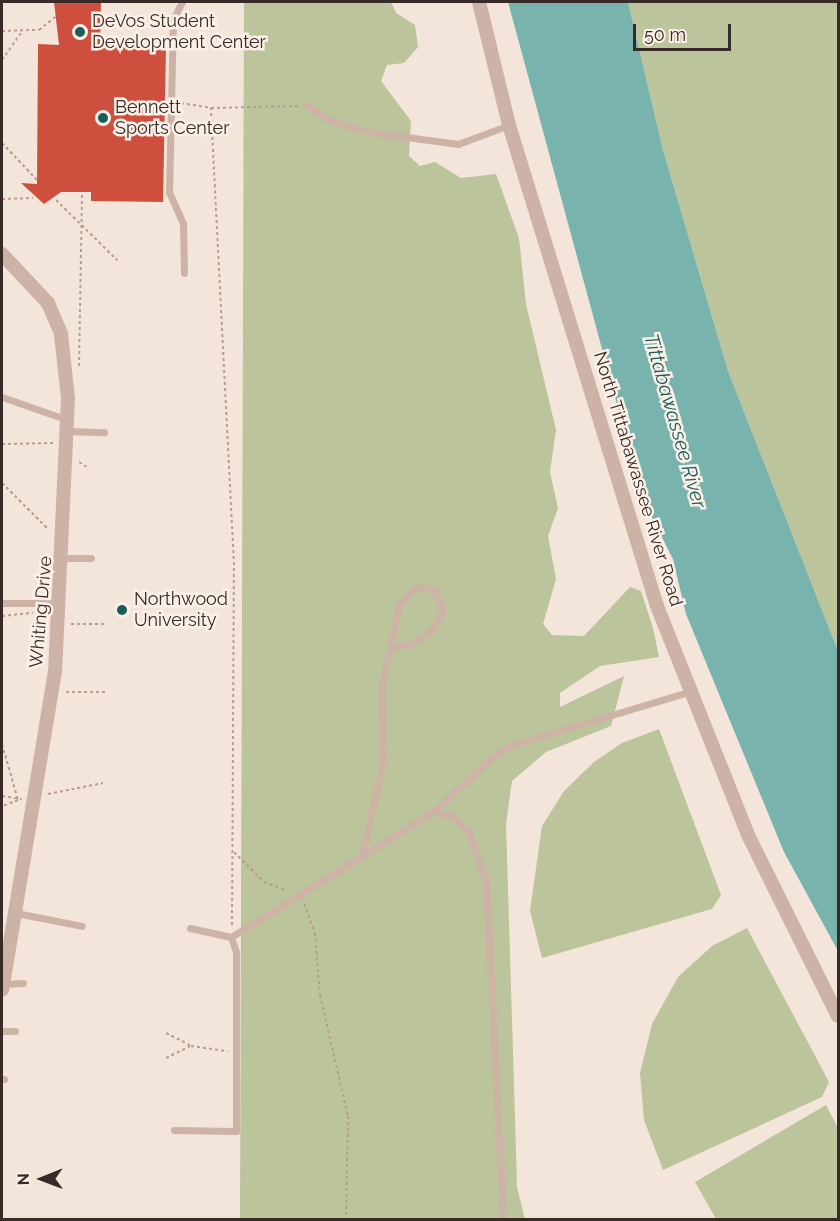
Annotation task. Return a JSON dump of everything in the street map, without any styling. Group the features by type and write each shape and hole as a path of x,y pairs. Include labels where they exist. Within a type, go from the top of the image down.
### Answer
{"street":[{"name":"North Tittabawassee River Road","path":"479,2 509,125 632,531 748,834 838,1016"},
{"name":"Whiting Drive","path":"2,254 34,282 61,334 68,425 64,558 52,693 37,796 2,987"}],"lane":[{"path":"182,2 173,19 169,192 183,224 184,273"},
{"path":"308,105 327,119 369,132 458,144 509,125"},
{"path":"2,397 68,425 104,432"},
{"path":"64,558 91,558"},
{"path":"361,858 383,763 382,686 390,647 399,605 415,587 434,589 443,611 431,631 411,644 390,647"},
{"path":"2,603 61,603"},
{"path":"190,928 231,937 434,811 491,758 512,745 692,691"},
{"path":"434,811 451,816 468,831 486,882 503,1220"},
{"path":"16,913 82,926"},
{"path":"174,1130 236,1131 236,952 231,937"},
{"path":"2,987 23,983"},
{"path":"2,1031 15,1031"}],"path":[{"path":"2,32 39,30 56,16"},
{"path":"2,60 21,32"},
{"path":"170,102 210,108 308,105"},
{"path":"210,108 234,565 234,852 231,937"},
{"path":"2,143 37,180"},
{"path":"79,376 82,192"},
{"path":"2,199 33,198"},
{"path":"56,200 117,260"},
{"path":"2,444 56,443 87,467"},
{"path":"2,483 54,537"},
{"path":"59,618 68,624 107,624"},
{"path":"52,693 105,692"},
{"path":"2,744 18,800"},
{"path":"2,807 18,800 103,783"},
{"path":"2,796 18,800"},
{"path":"234,852 264,882 300,896 315,933 320,994 348,1116 345,1220"},
{"path":"166,1033 190,1046 236,1051"},
{"path":"166,1058 190,1046"}],"green space":[{"path":"244,2 391,2 396,13 415,25 418,47 404,63 387,65 381,81 411,121 409,156 420,166 435,162 461,178 496,174 519,238 526,304 556,430 550,472 558,508 548,536 556,579 543,624 552,635 584,636 630,587 641,591 653,628 659,657 600,666 560,693 560,707 624,676 611,726 546,752 512,781 506,824 517,1187 525,1219 240,1220"},
{"path":"628,2 838,2 838,651 728,371 663,150"},
{"path":"659,729 721,895 712,909 542,958 530,911 542,826 564,791 594,762 622,743"},
{"path":"747,928 829,1082 822,1097 663,1170 644,1120 640,1073 652,1024 678,977 712,946"},
{"path":"826,1105 838,1128 838,1219 716,1219 695,1182"}],"water":[{"name":"Tittabawassee River","path":"508,2 628,2 663,150 728,371 838,651 838,951 784,852 686,614 673,559 643,500"}],"building":[{"name":"Bennett Sports Center","path":"54,2 101,2 100,46 166,47 163,202 91,201 91,192 61,192 44,204 21,183 37,184 38,44 59,45"}],"place":[{"name":"DeVos Student Development Center","path":"80,32"},
{"name":"Bennett Sports Center","path":"103,118"},
{"name":"Northwood University","path":"122,610"}]}
